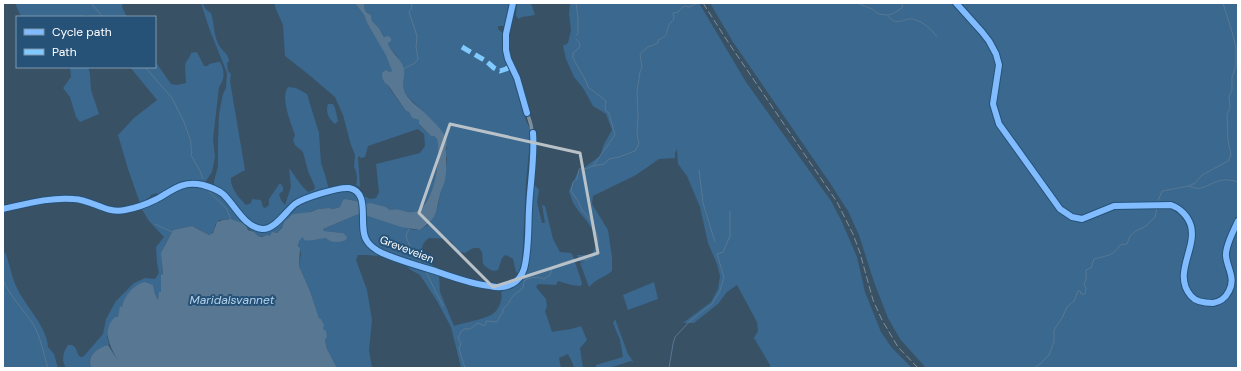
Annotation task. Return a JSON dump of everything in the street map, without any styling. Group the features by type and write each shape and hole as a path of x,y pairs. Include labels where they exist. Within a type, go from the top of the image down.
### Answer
{"street":[{"name":"Greveveien","path":"3,209 62,198 85,200 107,209 120,211 148,203 180,185 198,184 216,189 225,196 248,222 262,228 271,226 300,201 346,188 358,193 361,197 363,231 366,240 374,248 383,253 453,277 489,286 506,287 516,282 523,270 527,242 533,138 531,125 517,78 506,54 506,34 513,3"},
{"path":"956,3 982,32 996,54 998,65 993,104 999,124 1064,213 1072,217 1082,219 1110,207 1119,205 1171,205 1178,208 1188,219 1192,232 1183,281 1186,290 1193,298 1205,303 1217,302 1222,299 1232,285 1232,276 1226,252 1238,221"}],"highlighted area":[{"path":"450,124 580,153 598,253 493,287 419,213"}],"shaded area":[{"path":"15,3 123,3 122,7 126,16 88,15 21,16"},
{"path":"201,3 203,3 206,9 211,13 218,43 227,55 229,61 227,63 228,71 231,74 230,81 245,170 231,178 231,182 233,189 246,205 251,203 252,199 261,200 263,207 265,208 269,205 269,199 280,183 283,187 283,191 279,194 285,205 291,187 289,168 308,192 314,190 315,187 308,171 303,152 295,145 293,140 295,135 289,117 285,97 288,87 296,88 307,94 319,133 321,163 329,190 302,198 294,203 273,222 267,225 261,226 254,224 246,218 235,203 214,184 218,166 219,114 223,94 226,88 227,73 209,28"},
{"path":"274,3 355,3 364,15 367,23 388,57 392,71 389,72 388,85 390,89 406,111 409,112 412,118 419,120 419,125 431,136 434,136 437,139 437,167 432,189 428,199 417,211 410,212 398,209 390,210 386,207 364,205 364,196 370,199 376,198 379,192 376,164 420,153 425,146 424,134 418,129 368,146 365,157 358,157 360,187 356,185 357,176 354,167 355,155 343,115 335,97 285,56 283,25"},
{"path":"365,3 511,3 505,26 498,26 498,29 504,34 505,58 516,78 526,115 525,118 531,132 526,182 522,265 520,275 516,272 513,259 508,256 505,255 502,258 498,270 488,269 483,264 482,252 479,248 473,248 465,253 457,251 452,242 447,239 429,238 422,246 422,250 426,258 436,269 390,254 373,245 368,240 364,228 365,214 414,230 420,230 428,225 438,206 445,179 447,159 445,152 447,148 434,122 407,96 403,88 404,69 397,56 389,47 379,28 372,21 371,15 366,12 364,7"},
{"path":"517,3 531,3 535,15 522,17 519,19 516,16"},
{"path":"570,3 699,3 746,82 831,201 857,257 865,292 881,332 892,348 912,368 770,368 770,365 754,338 758,331 757,322 737,285 727,292 718,304 694,323 683,323 711,302 718,289 720,276 717,264 708,243 700,207 687,176 678,164 677,149 675,158 659,159 636,175 593,196 592,204 608,230 612,257 612,271 589,287 580,263 586,263 580,262 577,255 591,255 595,248 595,235 572,201 569,191 578,172 600,156 604,144 612,130 606,114 593,106 583,88 574,77 566,59 563,46 568,43 571,30 569,14"},
{"path":"710,3 1238,3 1238,368 926,368 900,339 888,318 874,282 859,235 848,211 733,42"},
{"path":"197,52 204,66 220,62 223,69 223,78 219,87 213,139 215,157 212,172 206,181 187,183 177,186 160,195 157,193 151,195 140,203 118,135 134,118 157,100 131,68 156,68 156,62 171,84 177,85 186,83 185,64 191,53"},
{"path":"70,68 88,68 91,90 99,114 80,122 76,117 70,97 63,88 71,77"},
{"path":"328,104 333,104 335,108 338,121 335,124 328,115"},
{"path":"531,181 539,190 537,202 542,223 545,223 542,205 545,206 553,239 560,252 571,253 573,256 582,283 581,286 578,286 558,281 556,285 538,284 536,287 546,299 547,307 545,311 552,332 581,326 587,340 580,348 583,368 574,368 568,354 559,358 561,368 461,368 451,327 437,301 420,275 404,264 439,276 440,292 454,326 493,314 500,304 501,292 520,282 524,278 529,245"},
{"path":"196,187 215,192 230,205 246,223 264,232 274,227 297,205 324,194 340,190 351,190 357,195 361,202 346,199 340,207 333,209 318,209 284,222 280,230 271,236 258,236 231,219 219,220 215,225 214,231 209,235 192,226 173,230 162,256 163,274 161,275 161,292 159,301 155,294 153,285 136,286 123,303 118,317 107,337 109,344 97,350 90,359 91,368 66,368 63,356 68,345 75,347 79,356 84,356 103,334 106,319 116,301 134,283 145,278 155,279 159,273 156,247 164,237 149,221 141,208 185,188"},
{"path":"361,213 360,230 363,242 378,256 358,255 356,260 367,290 372,320 369,350 372,368 337,368 327,349 321,319 319,318 310,291 299,266 301,254 298,243 303,237 326,238 343,233 324,231 323,229"},
{"path":"3,251 6,254 16,286 44,332 48,347 54,354 58,368 3,368"},
{"path":"654,282 658,299 628,310 623,295"},
{"path":"615,319 628,354 634,363 631,361 609,368 596,368 596,365 623,357 620,340 613,323"}],"water":[{"name":"Maridalsvannet","path":"355,3 365,3 364,7 366,12 371,15 372,21 379,28 384,37 388,36 391,38 391,41 388,43 389,46 403,65 403,85 405,93 412,102 436,124 446,138 446,177 440,193 435,215 430,222 420,230 401,227 361,213 323,229 324,231 343,233 347,237 346,240 333,242 326,238 304,240 303,237 299,241 299,266 310,291 319,318 324,325 323,329 326,331 327,337 325,340 327,349 337,368 91,368 90,359 94,353 100,348 108,345 118,361 108,339 108,328 115,317 118,317 120,306 122,307 130,291 137,285 145,282 153,285 158,300 159,292 161,292 161,275 163,274 161,253 173,230 192,226 209,235 213,233 217,222 231,219 245,224 248,230 262,237 267,235 270,236 272,232 277,233 282,228 284,222 293,214 311,212 318,209 333,209 340,207 343,200 346,199 361,202 361,205 370,203 386,207 390,210 398,209 410,212 417,211 423,206 428,199 435,178 438,156 437,139 434,136 431,136 419,124 419,120 412,118 409,112 406,111 384,81 382,73 386,70 389,72 392,71 387,57 367,23 364,15"}],"waterway":[{"path":"91,3 102,16"},
{"path":"403,69 415,63 418,59 416,47 417,36 409,12 412,8 411,3"},
{"path":"576,3 578,34 576,35"},
{"path":"578,259 587,260 597,253 598,238 594,226 582,210 571,191 573,182 577,179 579,169 604,164 609,159 635,151 639,144 637,135 637,92 642,67 640,54 648,47 658,43 658,40 666,35 669,25 674,19 673,13 678,12 684,6 690,7 697,3"},
{"path":"858,3 872,9 878,14 887,15 896,22 909,19 917,20 929,28 937,37"},
{"path":"888,15 902,8 903,3"},
{"path":"1158,201 1162,191 1189,186 1195,183 1202,175 1228,161 1231,155 1228,140 1227,115 1230,107 1229,97 1232,90 1232,77 1236,66 1236,47 1223,3"},
{"path":"576,39 580,44 579,48 573,53 573,58 588,87 606,101 606,111 609,113 615,135 593,166"},
{"path":"146,68 172,98 184,122 191,142 191,155 203,179"},
{"path":"699,170 703,203 715,242"},
{"path":"1189,186 1193,188 1201,188 1224,180 1238,182"},
{"path":"209,192 226,208 231,219"},
{"path":"1034,368 1049,355 1054,342 1054,330 1067,307 1074,301 1078,291 1080,291 1081,294 1085,294 1086,289 1084,283 1086,281 1086,270 1091,268 1094,259 1109,255 1118,249 1120,245 1127,244 1130,236 1146,226 1155,217 1157,208"},
{"path":"669,368 675,337 690,321 712,304 720,291 724,277 717,254 723,252 730,236 730,211"},
{"path":"155,224 172,232"},
{"path":"409,229 406,235 407,240 421,264"},
{"path":"465,368 459,349 461,343 458,338 461,332 464,329 470,329 478,323 484,326 486,321 497,322 503,313 503,309 511,298 522,289 524,281 534,277 544,279 550,275 552,269 561,263 574,259"},
{"path":"426,272 443,306"},
{"path":"3,280 9,292 36,329 48,368"}],"railway":[{"path":"703,3 837,202 853,234 873,300 882,320 898,347 918,368"}],"marked path":[{"path":"462,47 500,71 511,66"}],"cycle path":[{"path":"513,3 506,34 506,50 508,59 517,78 527,113"},
{"path":"956,3 982,32 996,54 999,65 993,104 999,124 1060,209 1072,217 1082,219 1114,206 1171,205 1178,208 1188,219 1191,226 1192,235 1184,270 1186,288 1193,298 1207,303 1218,302 1228,293 1231,286 1232,282 1226,252 1230,238 1238,221"},
{"path":"3,209 38,201 74,199 106,209 118,211 149,203 178,187 196,184 211,187 221,192 245,220 262,229 276,223 295,204 299,202 329,191 349,188 356,191 360,196 363,211 364,235 368,243 375,249 400,260 468,282 504,287 518,280 526,262 533,161 533,133"}]}
